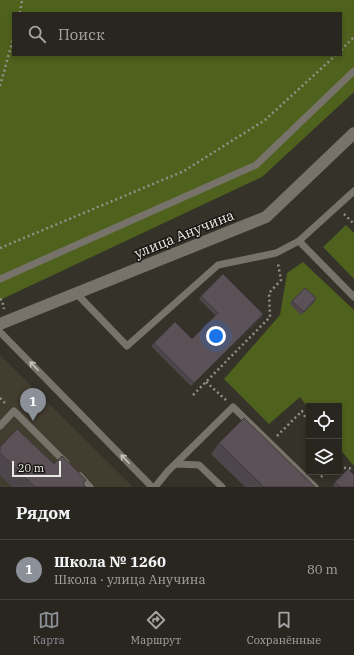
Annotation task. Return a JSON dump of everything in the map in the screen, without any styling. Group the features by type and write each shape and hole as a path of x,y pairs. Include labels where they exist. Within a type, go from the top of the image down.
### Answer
{"street":[{"name":"улица Анучина","path":"0,324 266,217 354,133"}],"lane":[{"path":"0,279 256,165 354,71"},
{"path":"76,293 127,346 218,265 277,252 299,241 354,191"},
{"path":"299,241 354,297"},
{"path":"0,332 152,487"},
{"path":"155,487 233,407 271,442 315,487"},
{"path":"0,426 14,411 70,466"},
{"path":"176,464 199,465 222,487"},
{"path":"75,472 90,487"}],"path":[{"path":"20,12 23,0"},
{"path":"342,49 354,37"},
{"path":"0,86 12,43"},
{"path":"0,248 184,171 265,120 335,56"},
{"path":"192,395 270,317 269,293 280,280 277,252"},
{"path":"0,299 2,300 4,311"},
{"path":"206,382 233,407"},
{"path":"271,442 302,411 306,418"},
{"path":"342,467 354,469"}],"shaded area":[{"path":"0,355 133,487 0,487"}],"green space":[{"path":"0,0 354,0 354,92 262,177 0,300"},
{"path":"346,225 354,233 354,279 323,247"},
{"path":"303,262 354,310 354,466 342,452 342,403 306,403 306,405 300,397 269,424 224,379 280,315 287,273"}],"building":[{"path":"223,274 263,314 194,383 154,343 175,322 192,339 218,313 201,296"},
{"path":"305,288 316,298 304,312 292,301"},
{"path":"244,418 315,487 264,487 219,443"},
{"path":"17,429 54,464 62,456 86,480 83,484 86,487 35,487 0,453 0,447"},
{"path":"348,469 354,475 354,487 340,487 335,482"}],"place":[{"name":"Школа № 1260","path":"33,421"}]}
